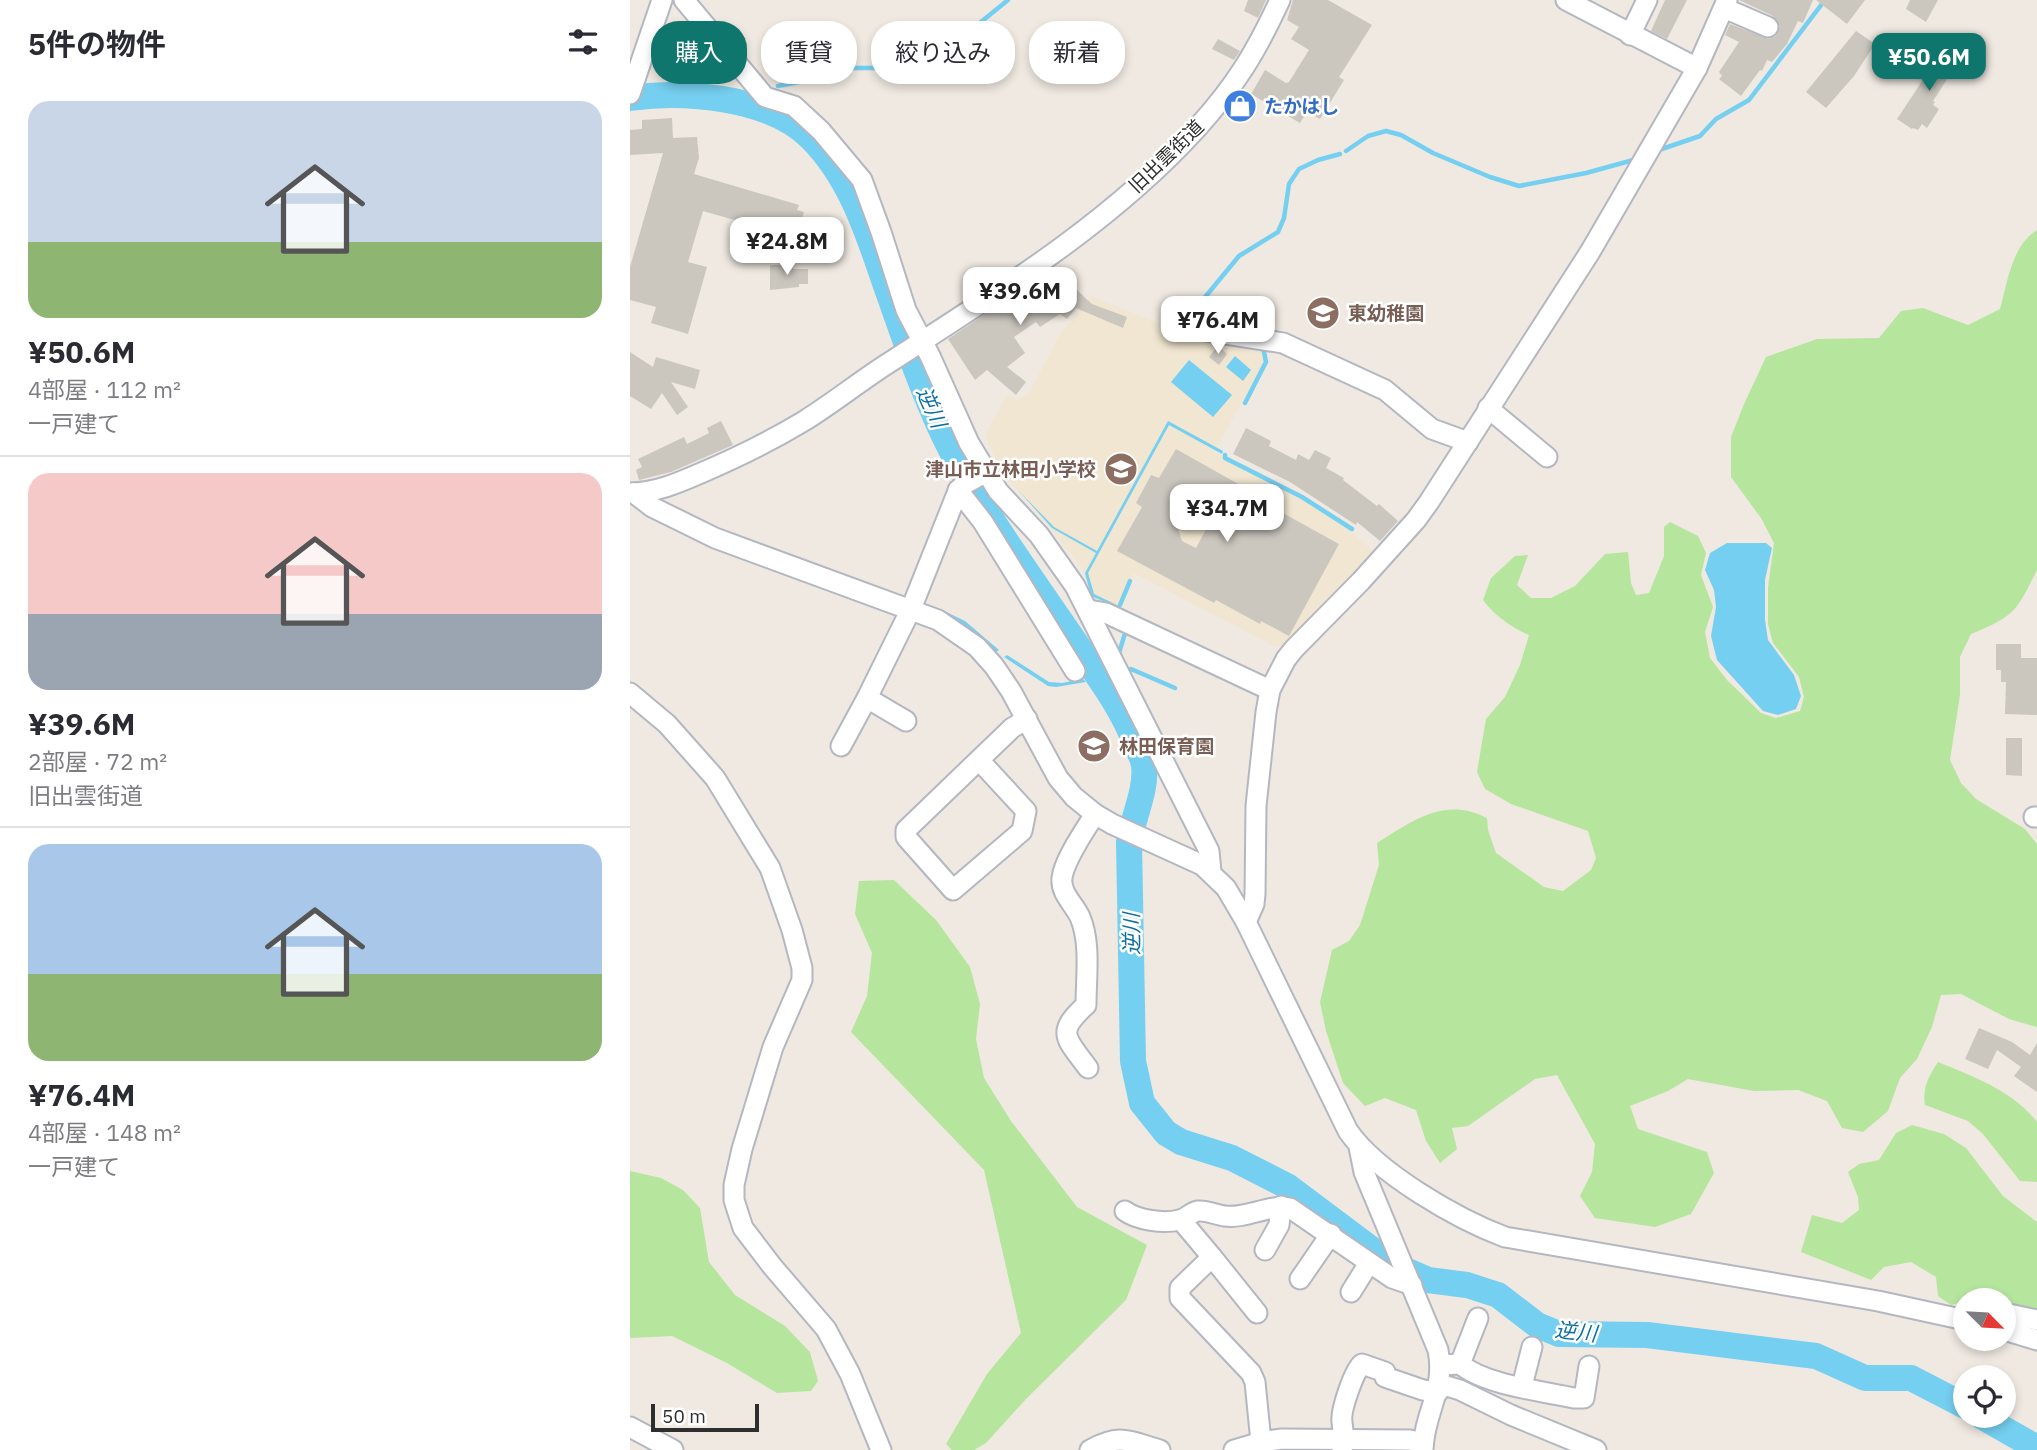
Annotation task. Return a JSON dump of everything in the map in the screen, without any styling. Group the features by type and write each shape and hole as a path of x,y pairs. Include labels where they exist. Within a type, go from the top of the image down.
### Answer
{"street":[{"path":"631,90 662,0"},
{"path":"684,0 765,97 794,107 821,131 862,180 906,310 913,347 970,482 983,522 1075,671"},
{"name":"旧出雲街道","path":"631,495 659,489 732,460 804,421 1049,256 1146,179 1196,130 1232,88 1252,58 1280,0"},
{"path":"1566,0 1697,68"},
{"path":"1630,35 1647,0"},
{"path":"1246,922 1254,904 1256,806 1270,690 1294,649 1416,520 1468,442 1590,252 1697,68 1726,4 1768,27"},
{"path":"1180,323 1206,331 1283,343 1385,390 1432,429 1468,442"},
{"path":"1488,408 1547,457"},
{"path":"841,746 911,608 970,482"},
{"path":"970,482 1007,502 1057,558 1089,610 1209,851 1211,872"},
{"path":"631,495 715,538 938,620 976,647 994,666 1027,719 1058,778 1074,797 1104,819 1211,872 1226,888 1246,922 1334,1103 1359,1147 1364,1172 1403,1260 1438,1350 1445,1376 1460,1390 1511,1415 1596,1450"},
{"path":"1089,610 1106,613 1270,690"},
{"path":"630,693 667,724 715,778 769,868 792,930 802,968 802,980 773,1046 742,1149 734,1185 734,1200 743,1228 826,1329 850,1374 881,1450"},
{"path":"867,698 906,721"},
{"path":"979,760 1026,811 1022,831 953,890 906,837 906,830 1012,728 1027,719"},
{"path":"1088,1068 1066,1038 1066,1029 1071,1019 1086,1005 1086,952 1079,915 1061,881 1063,870 1104,819"},
{"path":"1359,1147 1426,1196 1475,1226 1505,1237 1953,1315"},
{"path":"1125,1211 1131,1215 1166,1221 1181,1220 1202,1210 1234,1216 1281,1206 1290,1208 1331,1234 1369,1264 1392,1278 1411,1283"},
{"path":"1265,1250 1279,1225 1281,1206"},
{"path":"1181,1220 1257,1313"},
{"path":"1300,1279 1331,1234"},
{"path":"1212,1257 1180,1288 1180,1298 1251,1373 1268,1444"},
{"path":"1351,1292 1369,1264"},
{"path":"2016,1316 2037,1320"},
{"path":"1234,1450 1268,1444 1343,1445 1410,1440 1423,1446 1426,1426 1445,1376 1478,1318"},
{"path":"2016,1334 2037,1340"},
{"path":"1522,1386 1532,1347"},
{"path":"1343,1445 1343,1412 1356,1369 1362,1364 1385,1372 1385,1377 1403,1384 1469,1371 1574,1398 1584,1398 1589,1366"},
{"path":"630,1427 673,1450"},
{"path":"1090,1450 1106,1441 1122,1439 1160,1450"}],"shaded area":[{"name":"津山市立林田小学校","path":"1091,296 1178,331 1261,343 1266,358 1214,453 1300,498 1351,531 1378,556 1289,646 1276,647 1134,573 1117,610 1093,601 1082,568 1006,477 994,456 985,435 1007,395 1017,400 1028,395 1059,336"}],"green space":[{"path":"2037,230 2037,570 2013,611 1971,634 1960,657 1960,695 1950,760 1961,783 1976,799 2025,829 2037,844 2037,1027 2009,1019 1961,994 1941,995 1932,1027 1917,1059 1900,1078 1888,1111 1863,1132 1842,1128 1827,1101 1798,1090 1754,1091 1688,1079 1668,1091 1630,1106 1638,1129 1707,1152 1714,1173 1691,1214 1655,1227 1595,1218 1580,1196 1592,1172 1595,1144 1557,1075 1535,1079 1468,1126 1452,1128 1457,1149 1440,1163 1426,1141 1416,1110 1385,1098 1365,1106 1343,1083 1326,1031 1320,1002 1332,950 1349,941 1360,925 1379,865 1377,843 1416,820 1443,810 1472,812 1487,818 1496,853 1544,887 1563,891 1591,870 1596,858 1588,831 1511,804 1485,789 1477,772 1486,719 1505,697 1520,665 1529,635 1492,611 1483,600 1491,578 1515,556 1528,555 1517,585 1531,598 1551,598 1575,586 1605,554 1628,552 1631,583 1636,595 1649,593 1664,556 1664,527 1670,522 1698,536 1706,553 1701,575 1713,607 1705,632 1710,658 1727,680 1761,713 1776,718 1800,711 1804,697 1799,677 1773,643 1768,624 1768,587 1774,543 1761,518 1731,477 1731,437 1766,357 1817,339 1879,338 1901,311 1923,308 1968,325 2000,309 2016,255 2028,237"},
{"path":"894,880 936,920 970,967 980,1004 976,1039 984,1078 1011,1121 1077,1207 1147,1245 1126,1300 1026,1399 986,1443 974,1450 952,1450 946,1444 987,1374 1021,1333 984,1170 851,1032 867,996 872,953 855,914 859,881"},
{"path":"1938,1062 2004,1093 2037,1122 2037,1182 2020,1181 1983,1134 1968,1121 1925,1105 1927,1082"},
{"path":"1912,1125 1944,1134 1966,1148 2003,1196 2037,1222 2037,1313 2016,1308 2016,1288 1953,1288 1951,1305 1938,1296 1936,1277 1911,1262 1884,1267 1871,1280 1801,1252 1812,1215 1842,1223 1859,1210 1858,1197 1848,1172 1859,1164 1879,1160 1896,1133"},
{"path":"630,1171 661,1178 683,1190 700,1208 709,1262 735,1295 785,1326 810,1352 818,1381 811,1391 777,1393 727,1363 672,1336 630,1338"}],"water":[{"path":"1235,356 1251,370 1243,381 1226,367"},
{"path":"1189,360 1232,395 1213,417 1171,382"},
{"path":"1168,421 1223,451 1222,454 1169,425 1088,573 1094,594 1119,608 1091,596 1085,573 1096,553 1052,528 1018,490 1054,527 1097,551"},
{"path":"1727,543 1766,543 1772,548 1765,580 1765,620 1768,640 1794,675 1801,696 1796,709 1778,715 1763,711 1717,660 1711,636 1716,607 1714,590 1705,570 1710,553"},
{"path":"940,609 965,621 999,650 996,652 961,625 938,613"},
{"path":"1007,655 1049,682 1062,683 1083,679 1086,682 1048,686 1004,657"}],"building":[{"path":"1248,0 1266,0 1258,18 1244,11"},
{"path":"1293,0 1328,0 1372,25 1339,77 1344,80 1320,119 1307,112 1300,123 1251,94 1265,70 1286,83 1289,82 1309,50 1291,39 1299,27 1287,20"},
{"path":"1665,0 1687,0 1667,39 1651,31"},
{"path":"1739,0 1813,0 1803,23 1798,21 1787,44 1772,62 1767,60 1762,71 1760,70 1741,96 1719,79 1722,76 1719,72 1739,42 1725,35 1730,24 1769,39 1776,36 1780,26 1773,16"},
{"path":"1816,0 1865,0 1847,24"},
{"path":"1910,0 1938,0 1926,22 1906,9"},
{"path":"1856,31 1875,44 1854,76 1826,108 1806,92"},
{"path":"1218,39 1240,51 1234,60 1212,49"},
{"path":"1944,48 1960,59 1933,101 1933,105 1939,109 1927,128 1922,124 1918,130 1912,129 1897,119"},
{"path":"672,118 673,138 697,137 699,158 694,174 799,205 797,210 804,212 800,225 794,223 790,236 703,211 688,262 707,267 688,334 651,323 656,307 630,300 630,267 663,153 630,155 630,130 642,129 642,120"},
{"path":"770,265 793,265 793,269 808,269 808,284 770,290"},
{"path":"1054,268 1074,294 1077,290 1092,304 1127,317 1123,328 1076,308 1067,319 1060,314 1040,327 1036,322 1014,337 1025,353 1007,367 1026,382 1016,395 987,370 975,380 948,339"},
{"path":"1218,346 1227,354 1219,365 1209,357"},
{"path":"630,352 653,367 656,357 700,370 695,389 671,382 688,407 677,415 662,393 651,409 630,396"},
{"path":"721,421 733,445 671,472 639,480 636,470 642,467 638,459 684,437 687,444 709,433 707,428"},
{"path":"1246,428 1271,441 1269,446 1296,460 1298,454 1309,460 1315,450 1331,458 1326,468 1344,478 1343,480 1377,506 1379,504 1398,521 1380,541 1357,522 1356,525 1290,482 1233,454"},
{"path":"1176,449 1339,544 1289,636 1216,600 1214,603 1117,551 1142,507 1136,503 1151,475 1159,478","holes":["1191,492 1218,507 1196,548 1182,541 1175,519"]},
{"path":"1996,644 2021,644 2021,658 2037,658 2037,715 2005,714 2006,682 2001,682 2001,670 1996,670"},
{"path":"2006,738 2022,738 2022,776 2006,775"},
{"path":"1979,1028 2012,1042 2030,1055 2037,1043 2037,1092 2014,1076 2021,1067 1997,1050 1988,1069 1965,1059"}],"waterway":[{"path":"778,86 834,75 852,68 909,68 960,39 1008,0"},
{"path":"1656,151 1700,136 1716,119 1749,100 1825,0"},
{"path":"729,100 752,95"},
{"name":"逆川","path":"630,98 700,96 750,105 794,124 826,155 850,192 868,233 923,387 960,467 993,522 1105,687 1125,721 1144,765 1142,794 1129,842 1133,1061 1142,1103 1166,1133 1181,1142 1232,1158 1287,1186 1391,1264 1428,1280 1467,1285 1498,1295 1537,1325 1559,1334 1647,1335 1816,1356 1865,1378 1911,1378 1953,1400"},
{"path":"1346,151 1368,136 1386,131 1401,135 1433,153 1490,177 1519,186 1586,173 1637,159"},
{"path":"1187,319 1239,256 1278,232 1284,218 1289,184 1299,169 1340,154"},
{"path":"1245,403 1266,362 1263,347"},
{"path":"1225,455 1225,458 1302,497 1352,529"},
{"path":"1120,605 1130,581"},
{"path":"1118,656 1127,627"},
{"path":"1092,678 1109,668"},
{"path":"1126,672 1131,669 1175,688"},
{"name":"逆川","path":"2002,1428 2037,1448"}],"place":[{"name":"たかはし","path":"1240,106"},
{"name":"東幼稚園","path":"1323,313"},
{"name":"津山市立林田小学校","path":"1121,469"},
{"name":"林田保育園","path":"1094,746"}]}
